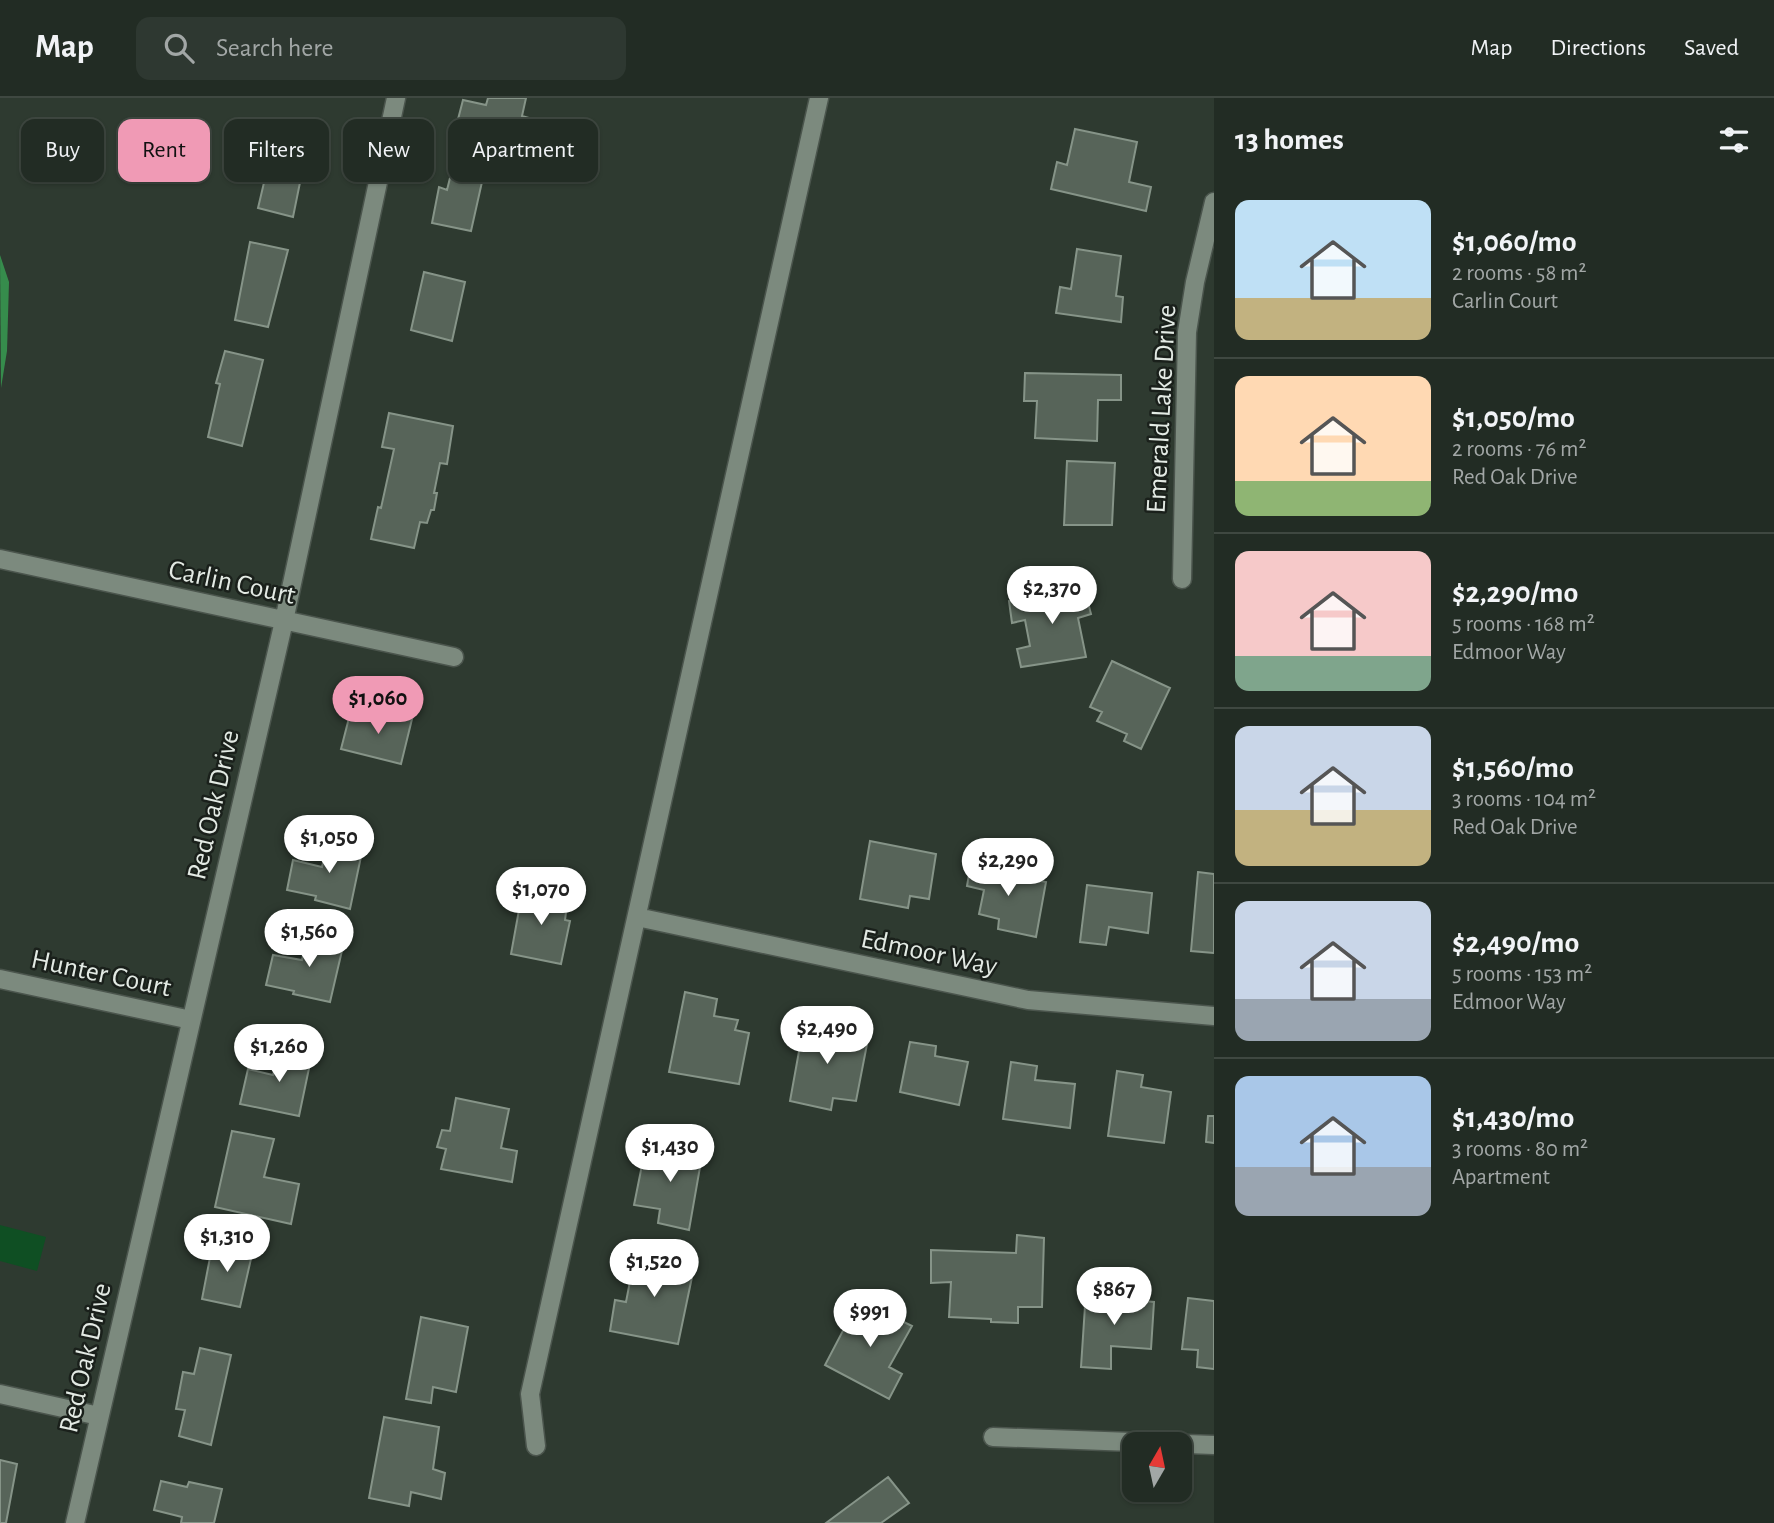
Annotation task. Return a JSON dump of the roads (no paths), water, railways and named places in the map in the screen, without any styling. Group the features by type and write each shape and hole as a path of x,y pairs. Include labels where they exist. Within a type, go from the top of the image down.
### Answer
{"street":[{"name":"Red Oak Drive","path":"75,1523 284,621 396,98"},
{"path":"536,1446 530,1394 819,98"},
{"name":"Emerald Lake Drive","path":"1182,579 1188,332 1195,282 1214,201"},
{"name":"Carlin Court","path":"0,559 454,657"},
{"name":"Edmoor Way","path":"637,918 1028,1000 1214,1016"},
{"name":"Hunter Court","path":"0,979 191,1020"},
{"path":"0,1394 99,1416"},
{"path":"993,1437 1214,1445"}]}
